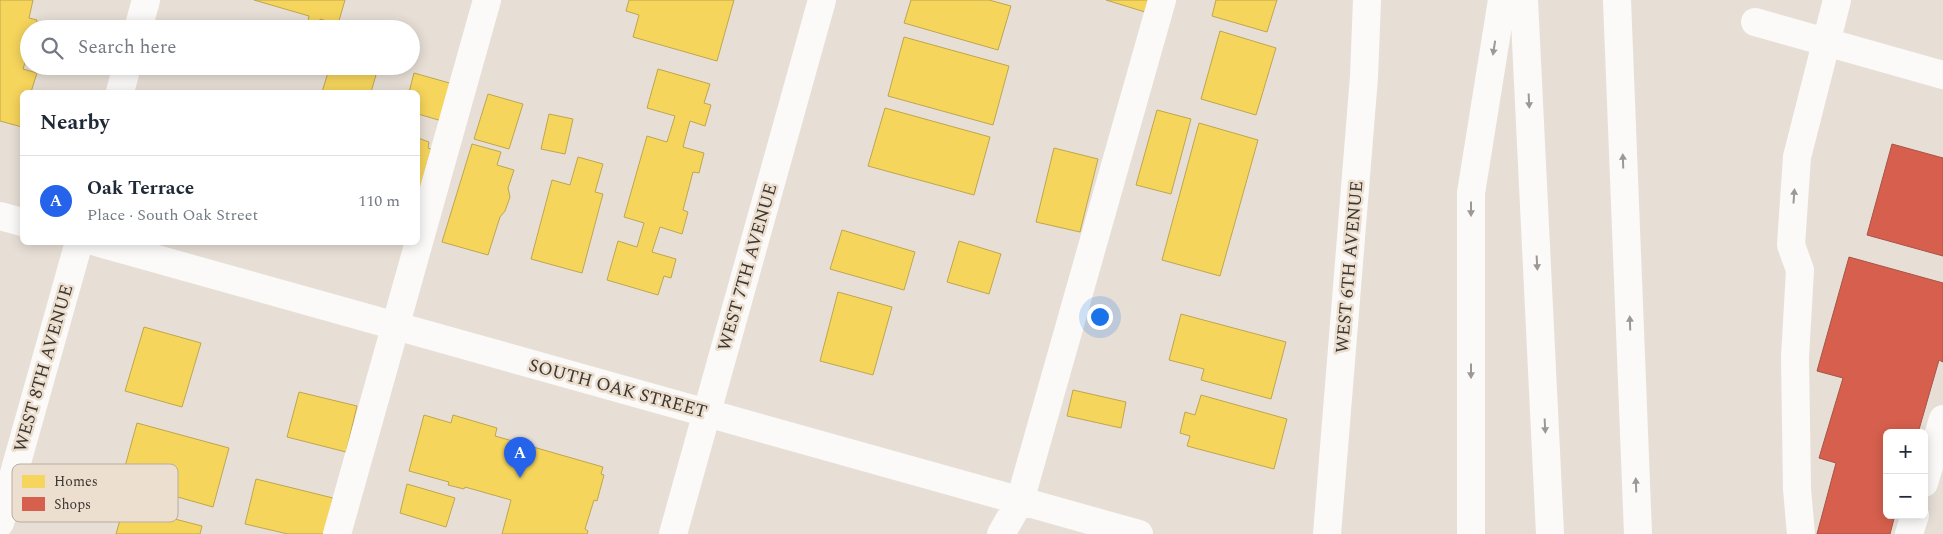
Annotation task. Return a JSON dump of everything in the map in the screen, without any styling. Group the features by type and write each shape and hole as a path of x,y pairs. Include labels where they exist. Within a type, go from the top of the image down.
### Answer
{"main road":[{"path":"140,20 146,0"},
{"path":"420,236 487,0"},
{"name":"WEST 7TH AVENUE","path":"673,534 822,0"},
{"path":"1001,534 1020,501 1162,0"},
{"name":"WEST 6TH AVENUE","path":"1327,534 1364,77 1367,0"},
{"path":"1471,534 1471,193 1502,0"},
{"path":"1524,0 1550,534"},
{"path":"1616,0 1638,534"},
{"path":"1801,534 1797,489 1795,357 1800,270 1791,245 1797,156 1837,0"},
{"path":"1755,22 1943,75"},
{"path":"121,90 125,75"},
{"path":"0,216 20,221"},
{"name":"WEST 8TH AVENUE","path":"17,464 78,245"},
{"name":"SOUTH OAK STREET","path":"107,245 394,327 706,412 1140,534"},
{"path":"337,534 417,245"},
{"path":"1927,474 1943,419"},
{"name":"WEST 8TH AVENUE","path":"0,523 12,480"},
{"path":"1909,534 1914,519"}],"building: Homes":[{"path":"0,0 33,0 29,18 37,20 20,20 20,75 36,75 32,90 20,90 20,126 0,121"},
{"path":"254,0 345,0 339,20 308,20 309,16"},
{"path":"629,0 734,0 717,61 633,37 639,15 626,11"},
{"path":"911,0 989,0 1011,6 998,50 904,23"},
{"path":"1106,0 1148,0 1145,12"},
{"path":"1216,0 1277,0 1267,32 1212,16"},
{"path":"1220,31 1276,48 1256,115 1201,99"},
{"path":"904,37 1009,66 993,125 888,96"},
{"path":"658,69 710,84 704,103 711,105 705,126 690,121 683,147 704,153 699,173 693,172 683,210 688,212 682,234 660,227 652,252 676,259 671,278 664,276 658,295 607,280 618,241 637,247 644,223 624,217 647,136 667,142 675,116 647,108"},
{"path":"327,75 376,75 372,90 323,90"},
{"path":"413,75 420,75 453,84 442,121 420,115 420,90 410,90"},
{"path":"488,94 523,104 509,149 474,139"},
{"path":"885,108 990,137 974,195 868,166"},
{"path":"1157,110 1191,119 1171,194 1136,185"},
{"path":"549,114 573,119 565,154 541,149"},
{"path":"1199,123 1258,140 1220,276 1162,260"},
{"path":"420,139 429,142 428,148 431,149 420,190"},
{"path":"472,144 501,152 497,165 514,170 508,188 510,197 505,211 500,217 488,255 442,242"},
{"path":"1054,148 1098,159 1080,232 1036,222"},
{"path":"578,157 603,164 595,192 603,194 582,273 531,259 552,180 570,185"},
{"path":"842,230 915,252 904,290 830,269"},
{"path":"959,241 1001,254 989,294 947,282"},
{"path":"838,292 892,307 873,375 820,361"},
{"path":"1181,314 1286,342 1271,399 1201,380 1204,369 1169,360"},
{"path":"144,327 201,343 182,407 125,391"},
{"path":"1073,390 1126,402 1121,428 1067,416"},
{"path":"299,392 357,406 346,452 287,437"},
{"path":"1201,395 1287,419 1274,469 1187,446 1190,436 1180,433 1185,412 1195,415"},
{"path":"424,415 451,423 453,415 497,428 495,436 603,467 601,474 604,475 597,501 594,500 585,529 588,531 587,534 502,534 511,500 465,487 464,489 448,485 449,482 409,471"},
{"path":"137,423 229,448 213,507 178,497 178,464 126,464"},
{"path":"256,479 333,498 324,534 288,534 245,524"},
{"path":"407,484 455,498 446,527 400,513"},
{"path":"178,520 202,526 200,534 116,534 119,522 178,522"}],"building: Shops":[{"path":"1892,144 1943,158 1943,256 1867,235"},
{"path":"1849,257 1943,283 1943,362 1939,360 1919,429 1883,429 1883,519 1894,519 1890,534 1817,534 1836,463 1819,458 1843,378 1817,371"}],"place":[{"name":"Oak Terrace","path":"520,478"}]}
